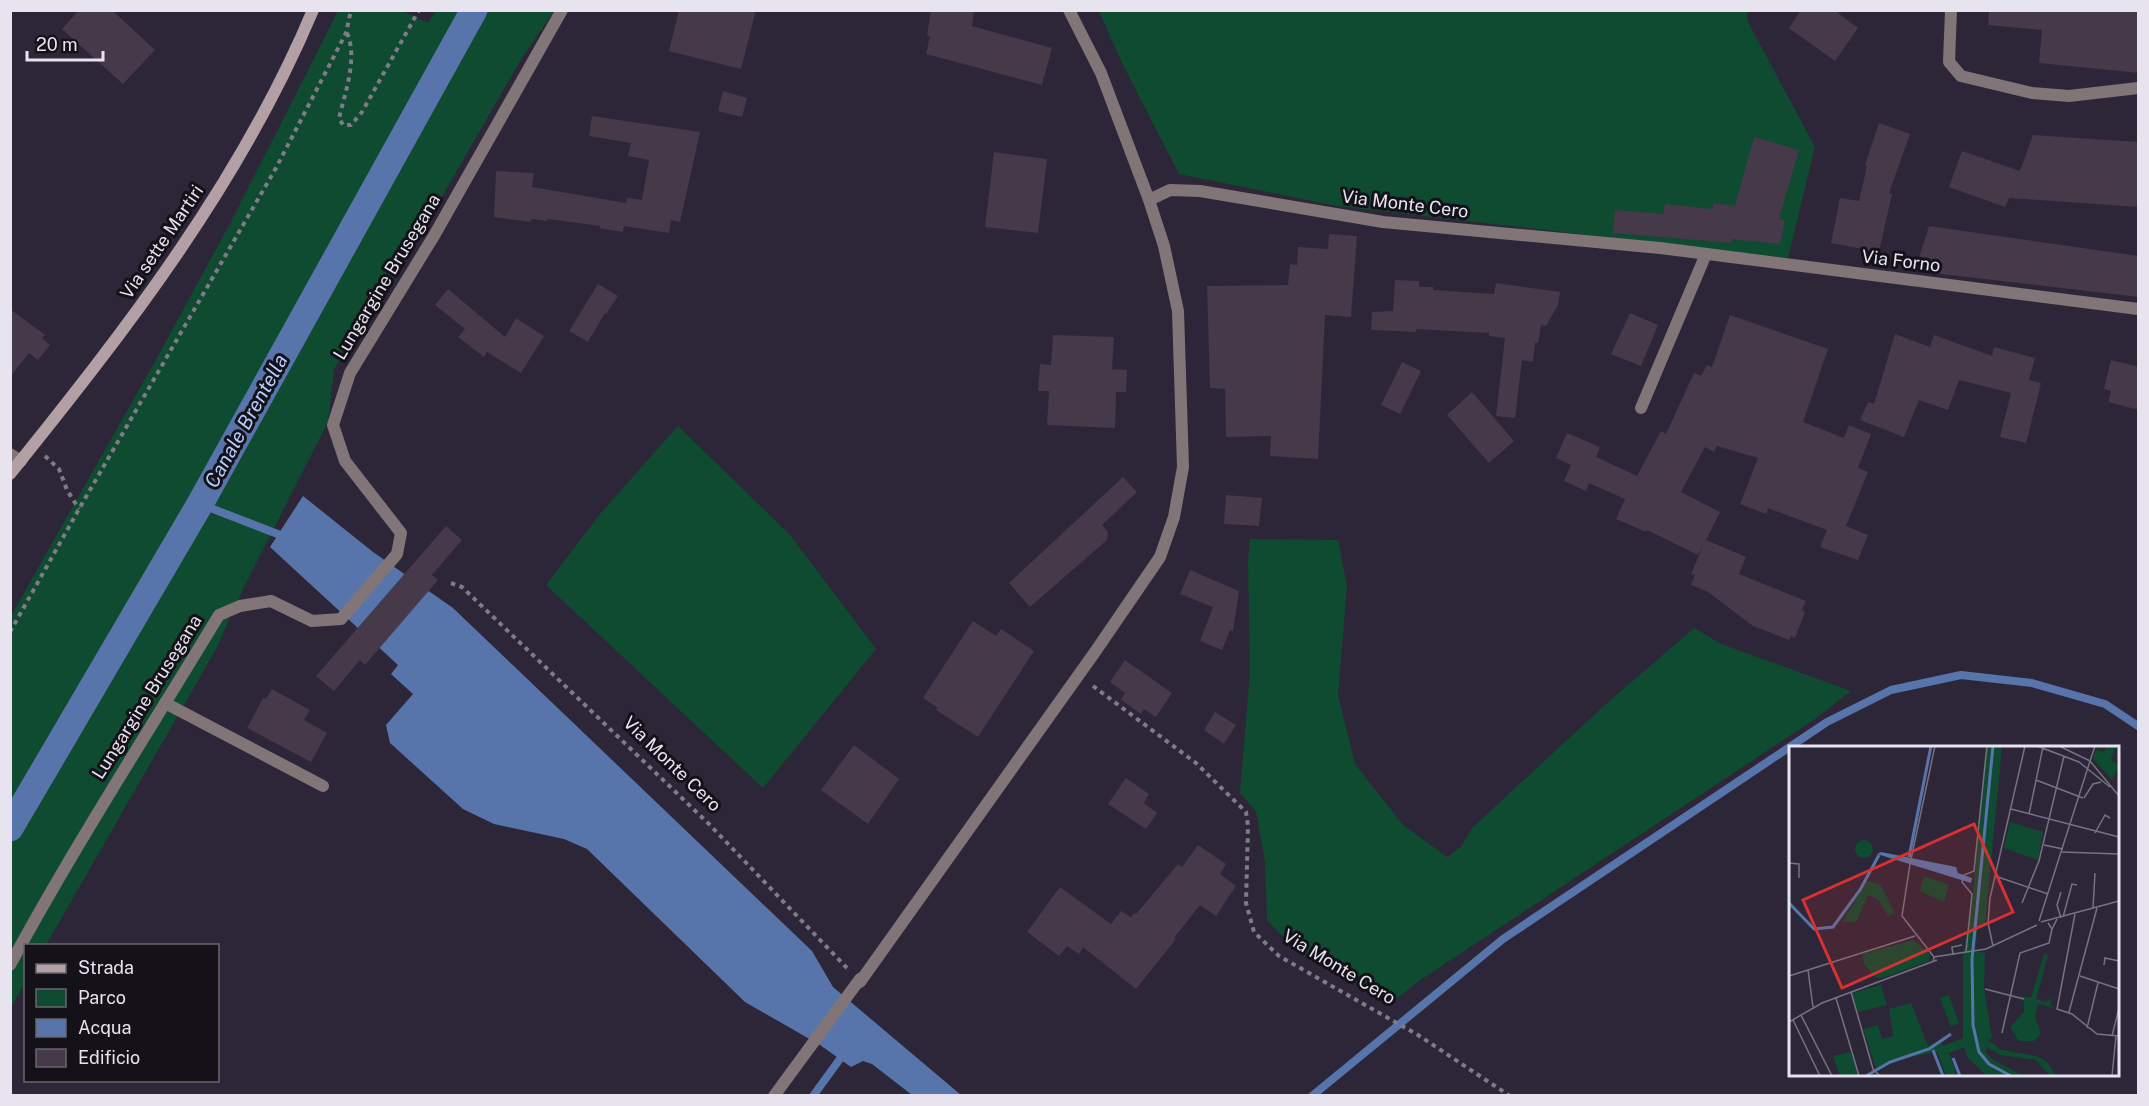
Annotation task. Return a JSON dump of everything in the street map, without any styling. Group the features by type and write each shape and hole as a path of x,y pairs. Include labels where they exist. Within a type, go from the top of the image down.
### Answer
{"main road":[{"name":"Via sette Martiri","path":"10,474 147,298 214,197 259,120 296,50 313,10"}],"street":[{"name":"Lungargine Brusegana","path":"10,965 114,784 219,615 240,606 271,601 312,621 341,619 397,554 401,533 345,461 333,425 350,373 435,234 562,10"},
{"path":"774,1095 860,980 1160,557 1174,517 1183,467 1178,311 1164,246 1149,200 1101,73 1069,10"},
{"path":"1951,10 1949,62 1960,76 2032,93 2069,96 2139,88"},
{"name":"Via Monte Cero","path":"1149,200 1170,190 1200,191 1383,222 1660,248"},
{"name":"Via Forno","path":"1660,248 2139,309"},
{"path":"1641,408 1706,254"},
{"path":"10,453 21,461"},
{"path":"165,703 323,786"}],"path":[{"path":"10,632 276,168 346,33 351,10"},
{"path":"346,33 351,43 350,60 339,118 343,125 351,125 362,112 419,10"},
{"path":"34,446 59,469 67,490 79,509"},
{"name":"Via Monte Cero","path":"452,583 462,587 710,825 860,980"},
{"name":"Via Monte Cero","path":"1078,675 1196,764 1246,812 1248,826 1246,903 1254,932 1279,956 1374,1008 1510,1095"}],"green space":[{"path":"338,11 402,11 428,23 436,11 554,11 520,61 413,247 334,369 328,422 244,587 215,651 47,944 24,944 24,984 11,1008 11,616 157,358 235,214"},
{"path":"1099,11 1747,11 1747,20 1815,147 1788,258 1337,206 1179,174 1122,63"},
{"path":"678,426 790,535 876,649 763,788 546,585 600,514"},
{"path":"1250,539 1338,540 1347,586 1338,695 1355,764 1403,825 1447,857 1461,847 1472,828 1605,705 1694,628 1721,644 1851,691 1815,719 1419,981 1392,1002 1290,944 1267,920 1265,862 1256,811 1240,793 1250,672 1248,562"}],"water":[{"path":"303,496 373,552 453,608 812,951 833,987 961,1095 912,1095 872,1064 863,1061 851,1067 820,1045 745,1002 587,849 564,839 494,824 463,809 390,743 386,725 413,694 391,674 398,665 270,547"}],"building":[{"path":"79,10 112,10 155,50 123,84 62,29"},
{"path":"679,10 756,10 741,69 669,51"},
{"path":"931,10 974,10 972,26 1052,48 1042,85 926,54 930,36 927,36"},
{"path":"1801,10 1834,10 1858,28 1835,61 1789,28"},
{"path":"1989,10 2139,10 2139,73 2039,63 2042,30 1988,25"},
{"path":"723,91 747,98 742,117 718,111"},
{"path":"592,116 700,132 680,222 671,220 669,233 624,226 623,232 599,228 600,226 548,219 547,221 531,219 531,222 494,217 496,171 534,173 532,187 626,203 627,198 642,200 649,160 628,156 631,143 589,136"},
{"path":"1879,123 1910,134 1889,193 1892,194 1879,252 1831,243 1840,198 1859,201 1867,166 1865,165"},
{"path":"2033,135 2139,142 2139,207 2009,198 2005,207 1949,187 1962,151 2020,171"},
{"path":"1754,137 1799,150 1779,219 1785,220 1780,244 1732,239 1731,243 1613,233 1615,210 1663,214 1665,204 1713,209 1714,203 1735,206"},
{"path":"994,152 1047,159 1038,233 985,227"},
{"path":"1929,226 2139,256 2139,297 1915,271"},
{"path":"1329,234 1357,236 1351,317 1325,315 1318,459 1270,456 1271,436 1226,437 1225,389 1210,388 1207,286 1288,285 1290,264 1297,265 1298,247 1328,249"},
{"path":"1395,280 1419,281 1419,287 1433,287 1433,290 1494,294 1496,283 1560,292 1558,305 1546,326 1541,325 1538,343 1535,343 1533,362 1522,360 1515,418 1496,416 1505,338 1489,336 1489,333 1416,329 1416,332 1371,330 1372,312 1393,311"},
{"path":"598,284 618,296 588,342 569,331"},
{"path":"448,289 505,337 516,318 544,336 521,373 487,352 484,357 458,337 465,329 435,305"},
{"path":"10,309 45,335 42,338 50,345 38,360 29,353 10,377"},
{"path":"1630,313 1658,325 1641,366 1611,354"},
{"path":"1730,315 1828,349 1803,422 1844,438 1849,425 1871,434 1858,468 1868,472 1846,526 1868,535 1858,560 1820,547 1827,530 1768,508 1766,514 1740,504 1758,458 1717,446 1714,452 1705,447 1681,492 1720,512 1706,540 1746,557 1739,574 1806,601 1802,610 1805,612 1795,638 1791,636 1789,640 1753,626 1708,592 1691,585 1695,575 1691,574 1705,541 1698,555 1647,530 1646,532 1616,519 1625,499 1589,483 1586,491 1564,481 1571,465 1556,458 1567,433 1600,447 1596,457 1637,476 1661,431 1666,434 1694,373 1701,376 1707,365 1712,367"},
{"path":"1895,334 1930,347 1934,335 1992,356 1994,347 2035,358 2029,380 2041,383 2026,443 2000,437 2011,393 1959,380 1948,410 1919,400 1904,437 1860,420 1868,402 1874,404"},
{"path":"1053,335 1114,337 1112,369 1127,370 1126,392 1116,392 1115,428 1047,425 1049,391 1038,391 1040,364 1051,365"},
{"path":"2111,360 2139,367 2139,410 2108,402 2111,391 2104,389"},
{"path":"1402,362 1421,371 1400,414 1381,405"},
{"path":"1472,392 1514,441 1489,463 1447,415"},
{"path":"1123,477 1137,492 1102,525 1108,532 1107,540 1030,607 1009,583"},
{"path":"1226,495 1262,498 1259,526 1224,524"},
{"path":"446,526 462,540 432,575 438,580 365,665 360,660 334,691 316,676"},
{"path":"1190,570 1239,591 1233,631 1230,630 1222,650 1200,641 1213,607 1180,594"},
{"path":"973,621 996,636 1001,629 1034,651 978,737 936,710 938,708 923,698"},
{"path":"1125,660 1172,693 1156,717 1144,709 1141,714 1121,700 1125,693 1110,682"},
{"path":"272,689 310,710 304,720 327,733 311,762 247,728 263,698 266,699"},
{"path":"1215,712 1236,725 1224,744 1204,730"},
{"path":"854,745 899,779 868,824 821,790"},
{"path":"1126,778 1149,794 1144,803 1157,813 1146,829 1108,804"},
{"path":"1198,845 1226,864 1220,874 1236,886 1216,916 1200,905 1136,989 1083,947 1079,954 1067,946 1059,956 1027,932 1060,887 1111,924 1121,911 1131,917 1178,864 1182,867"}],"waterway":[{"name":"Canale Brentella","path":"10,828 200,504 474,10"},
{"path":"200,504 288,538"},
{"path":"1791,746 1827,722 1891,690 1961,675 2032,683 2105,704 2138,726"},
{"path":"1312,1096 1503,939 1789,747"},
{"path":"813,1096 845,1052"}]}
